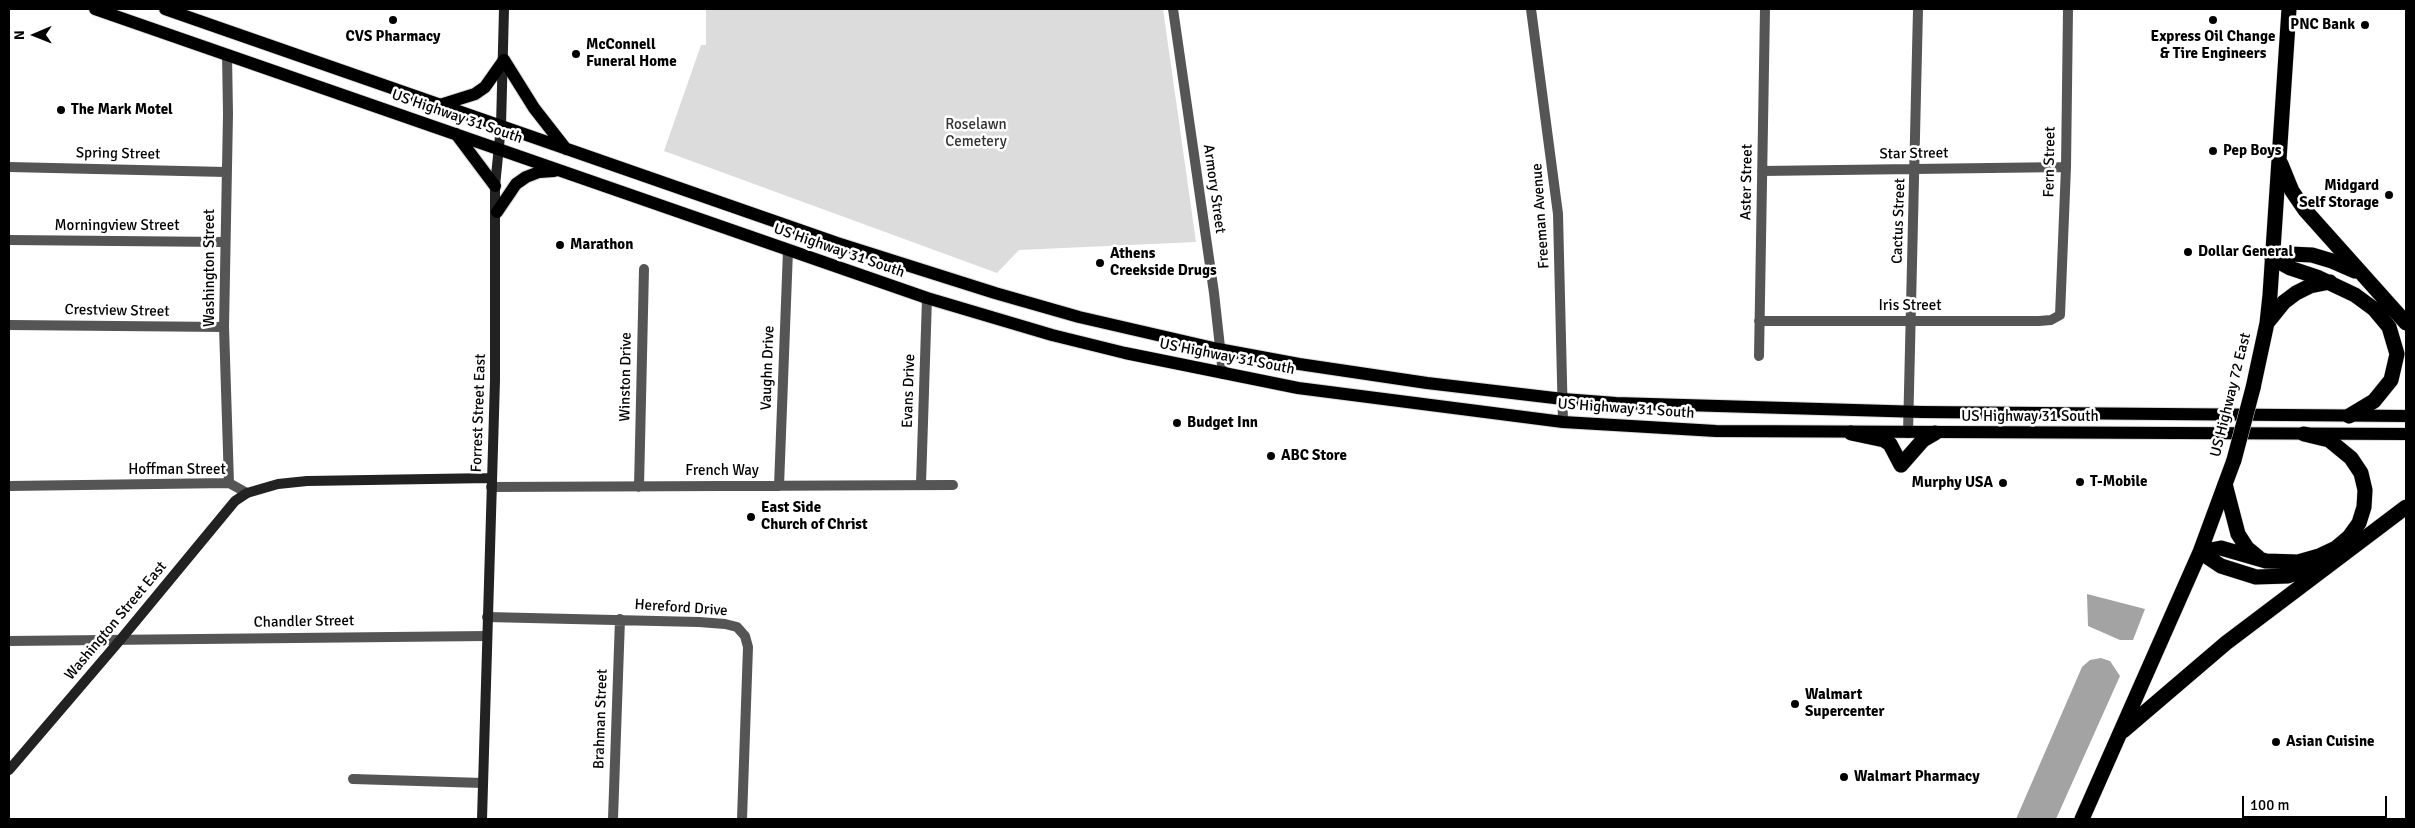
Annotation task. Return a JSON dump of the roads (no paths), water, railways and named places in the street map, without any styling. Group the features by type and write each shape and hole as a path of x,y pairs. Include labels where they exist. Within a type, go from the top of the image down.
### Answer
{"highway":[{"name":"US Highway 72 East","path":"2082,819 2200,552 2234,460 2253,388 2267,323 2289,9"},
{"path":"2279,159 2287,181 2304,210 2406,323"},
{"path":"2272,258 2290,254 2312,256 2343,265 2363,277"},
{"path":"2272,258 2290,268 2330,282 2374,309 2389,328 2395,344 2394,372 2387,388 2374,401 2349,416"},
{"path":"2267,323 2284,302 2296,292 2310,286 2330,282"},
{"path":"1851,433 1884,440 1890,444 1901,466 1923,440 1935,433"},
{"path":"2200,552 2221,548 2266,561 2298,562 2319,556 2336,548 2349,537 2362,516 2365,490 2356,465 2345,451 2330,440 2304,434"},
{"path":"2225,484 2238,534 2247,548 2266,561"},
{"path":"2118,735 2197,666 2406,507"},
{"path":"2200,552 2212,561 2234,572 2267,578 2299,573 2336,559"}],"main road":[{"name":"US Highway 31 South","path":"95,9 926,298 1052,335 1222,374 1298,388 1563,422 1716,431 2406,434"},
{"name":"US Highway 31 South","path":"166,9 837,242 995,293 1079,317 1218,349 1342,371 1562,399 1770,409 1910,412 2406,416"},
{"path":"440,105 475,94 485,87 504,60 534,108 566,149"},
{"path":"456,134 495,186"},
{"path":"497,212 516,184 526,177 539,172 559,171"}],"street":[{"name":"Forrest Street East","path":"482,819 495,380 497,212 495,186 501,126 504,9"},
{"name":"Armory Street","path":"1173,9 1214,294 1222,374"},
{"name":"Freeman Avenue","path":"1531,9 1558,214 1563,422"},
{"name":"Aster Street","path":"1759,356 1765,9"},
{"name":"Cactus Street","path":"1908,433 1916,169 1918,9"},
{"name":"Fern Street","path":"2060,315 2066,166 2068,9"},
{"name":"Washington Street","path":"227,54 228,114 224,242 224,327 229,483"},
{"name":"Star Street","path":"1762,171 2066,166"},
{"name":"Spring Street","path":"9,167 226,172"},
{"name":"Morningview Street","path":"9,240 224,242"},
{"name":"Vaughn Drive","path":"779,486 788,250"},
{"name":"Winston Drive","path":"639,487 644,269"},
{"name":"Evans Drive","path":"921,484 926,298"},
{"name":"Iris Street","path":"1759,320 2039,321 2051,320 2060,315"},
{"name":"Crestview Street","path":"9,325 224,327"},
{"path":"247,493 278,484 307,481 491,483"},
{"name":"Hoffman Street","path":"9,486 229,483 247,493"},
{"name":"French Way","path":"491,483 639,487 953,485"},
{"name":"Washington Street East","path":"9,770 121,639 235,500 247,493"},
{"name":"Hereford Drive","path":"487,617 620,619 725,624 737,627 745,636 748,647 742,819"},
{"name":"Brahman Street","path":"613,819 620,619"},
{"name":"Chandler Street","path":"9,641 487,636"},
{"path":"353,779 483,783"}],"place":[{"name":"CVS Pharmacy","path":"393,20"},
{"name":"Express Oil Change & Tire Engineers","path":"2213,20"},
{"name":"PNC Bank","path":"2365,25"},
{"name":"McConnell Funeral Home","path":"576,54"},
{"name":"The Mark Motel","path":"61,110"},
{"name":"Pep Boys","path":"2213,151"},
{"name":"Midgard Self Storage","path":"2389,195"},
{"name":"Marathon","path":"560,245"},
{"name":"Dollar General","path":"2188,252"},
{"name":"Athens Creekside Drugs","path":"1100,263"},
{"name":"Budget Inn","path":"1177,423"},
{"name":"ABC Store","path":"1271,456"},
{"name":"T-Mobile","path":"2080,482"},
{"name":"Murphy USA","path":"2003,483"},
{"name":"East Side Church of Christ","path":"751,517"},
{"name":"Walmart Supercenter","path":"1795,704"},
{"name":"Asian Cuisine","path":"2276,742"},
{"name":"Walmart Pharmacy","path":"1844,777"}],"park label":[{"name":"Roselawn Cemetery","path":"976,134"}]}
